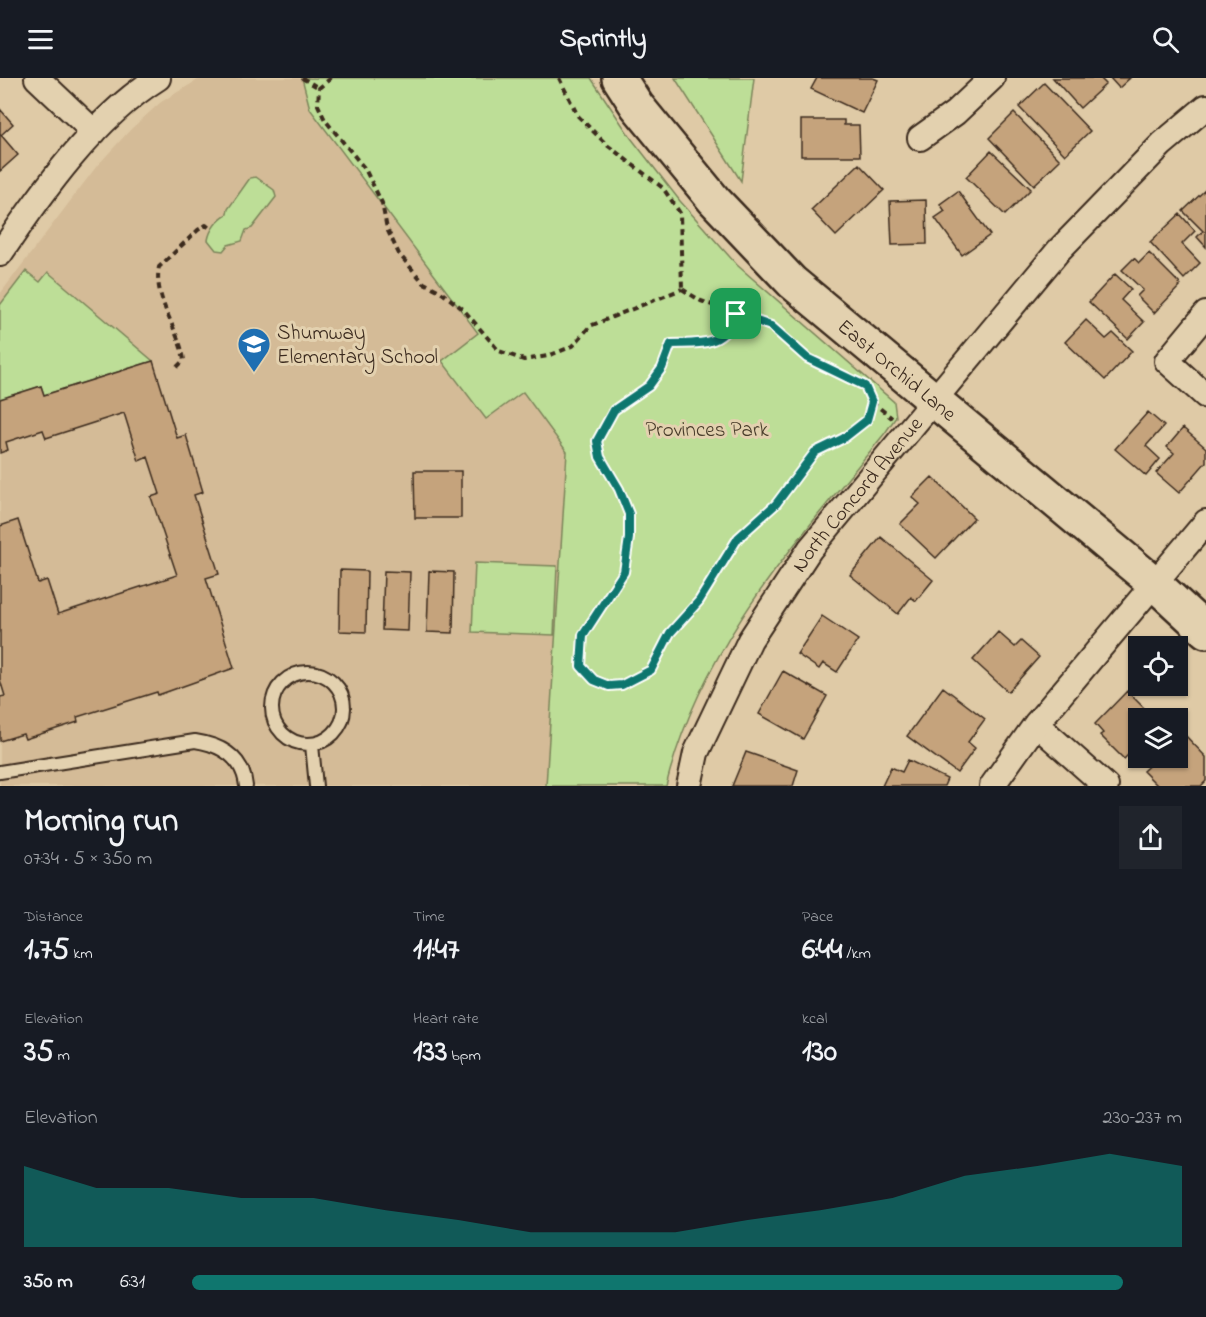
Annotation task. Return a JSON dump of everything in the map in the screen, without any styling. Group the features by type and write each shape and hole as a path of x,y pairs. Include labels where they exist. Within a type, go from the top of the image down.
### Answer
{"street":[{"path":"37,78 94,132"},
{"path":"0,254 94,132 143,87 158,78"},
{"name":"East Orchid Lane","path":"619,78 637,106 714,200 792,282 1154,583 1206,631"},
{"path":"920,138 955,113 992,78"},
{"name":"North Concord Avenue","path":"688,786 696,753 750,640 810,549 1059,250 1162,144 1206,107"},
{"path":"1206,314 1167,361 1206,396"},
{"path":"992,786 1036,724 1206,522"},
{"path":"1036,724 1106,786"}],"lane":[{"path":"310,671 334,682 345,706 343,720 336,732 325,741 312,745 298,744 285,737 275,725 271,710 274,694 283,681 297,673 310,671"},
{"path":"0,772 195,741 217,745 236,759 246,786"},
{"path":"312,745 316,786"}],"path":[{"path":"302,78 319,88"},
{"path":"331,78 319,88 318,105 331,127 365,169 382,203 387,229 399,254 424,283 438,290 462,309 499,351 524,360 548,356 573,346 590,326 681,289"},
{"path":"559,78 578,117 607,145 663,188 680,213 681,289"},
{"path":"177,367 184,360 182,349 161,296 157,277 159,267 198,230 206,225 212,230"},
{"path":"681,289 701,301 771,326 807,358 865,386 872,402 867,420 844,438 815,452 776,504 738,538 699,601 670,633 651,670 622,685 609,686 594,680 581,666 583,635 624,572 629,514 619,489 600,457 597,441 614,410 649,386 662,368 671,344 713,341 724,335 736,314"}],"shaded area":[{"name":"Shumway Elementary School","path":"201,78 302,78 310,109 567,452 546,786 0,786 0,294 96,167 131,129 161,102"}],"green space":[{"name":"Provinces Park","path":"302,78 591,78 631,138 680,201 737,265 894,402 896,417 885,433 786,556 727,641 702,687 682,735 666,786 546,786 567,452 523,392 486,419 442,361 478,333 310,109"},
{"path":"675,78 754,78 741,181"},
{"path":"256,177 274,190 276,197 252,228 246,230 242,241 228,245 223,251 216,250 208,240 213,228 227,214 228,209 250,178"},
{"path":"26,271 40,282 48,272 153,361 44,395 41,386 0,399 0,305"},
{"path":"475,563 557,566 554,635 472,632"}],"building":[{"path":"817,78 873,78 878,80 862,113 811,89"},
{"path":"1053,78 1100,78 1106,84 1080,108"},
{"path":"1110,78 1130,78 1119,88"},
{"path":"1044,83 1090,131 1065,155 1019,107"},
{"path":"0,109 13,124 1,135 18,155 0,171"},
{"path":"1014,113 1060,160 1034,185 989,138"},
{"path":"801,120 844,120 844,125 859,125 860,156 801,156"},
{"path":"991,151 1031,189 1005,215 966,177"},
{"path":"859,164 884,190 836,236 811,210"},
{"path":"1205,190 1206,247 1197,237 1203,231 1183,211"},
{"path":"958,191 990,235 962,255 935,218 945,211 940,204"},
{"path":"926,200 927,244 892,245 890,201"},
{"path":"1180,214 1195,231 1182,244 1200,263 1184,279 1150,242"},
{"path":"1149,253 1181,285 1154,313 1137,296 1143,290 1122,270 1134,258 1139,263"},
{"path":"1115,274 1131,289 1121,300 1144,322 1128,339 1089,302"},
{"path":"1086,320 1106,339 1113,333 1132,351 1105,380 1065,342"},
{"path":"153,361 177,438 186,435 203,492 194,495 219,574 206,578 234,668 158,695 157,692 77,717 78,722 25,739 23,734 0,741 0,697 5,696 0,680 0,526 18,520 38,583 47,580 58,614 177,575 151,497 160,494 148,457 139,461 124,413 46,438 43,430 6,442 8,450 0,453 0,399 41,386 44,395"},
{"path":"1148,412 1164,426 1146,446 1160,459 1146,476 1115,449"},
{"path":"1183,428 1206,448 1206,462 1179,493 1156,473 1174,453 1167,447"},
{"path":"414,471 461,471 461,518 415,518"},
{"path":"932,477 974,518 936,558 900,524 920,504 912,497"},
{"path":"881,537 933,580 916,601 911,597 898,614 850,575"},
{"path":"340,570 367,571 366,632 339,631"},
{"path":"384,571 410,572 408,631 382,630"},
{"path":"429,571 454,572 453,633 427,632"},
{"path":"822,616 858,640 837,672 823,663 819,669 797,654"},
{"path":"998,632 1015,647 1021,641 1039,657 1008,692 973,660"},
{"path":"783,671 827,696 803,739 759,714"},
{"path":"943,687 985,719 968,742 975,748 957,773 907,736"},
{"path":"1127,691 1128,696 1132,696 1144,708 1128,708 1128,755 1124,759 1100,735 1103,733 1095,724"},
{"path":"1188,738 1206,757 1206,781 1201,786 1158,786 1143,771 1146,768 1188,768"},
{"path":"746,752 798,770 793,786 732,786"},
{"path":"908,760 947,779 944,786 882,786 891,767 902,772"}],"place":[{"name":"Shumway Elementary School","path":"254,373"}],"route":[{"path":"736,314 771,326 807,358 865,386 872,402 867,420 844,438 815,452 776,504 738,538 699,601 670,633 651,670 622,685 609,686 594,680 581,666 583,635 624,572 629,538 629,514 619,489 600,457 597,441 604,424 614,410 635,398 649,386 662,368 671,344 713,341 724,335 731,327 736,314"}]}
